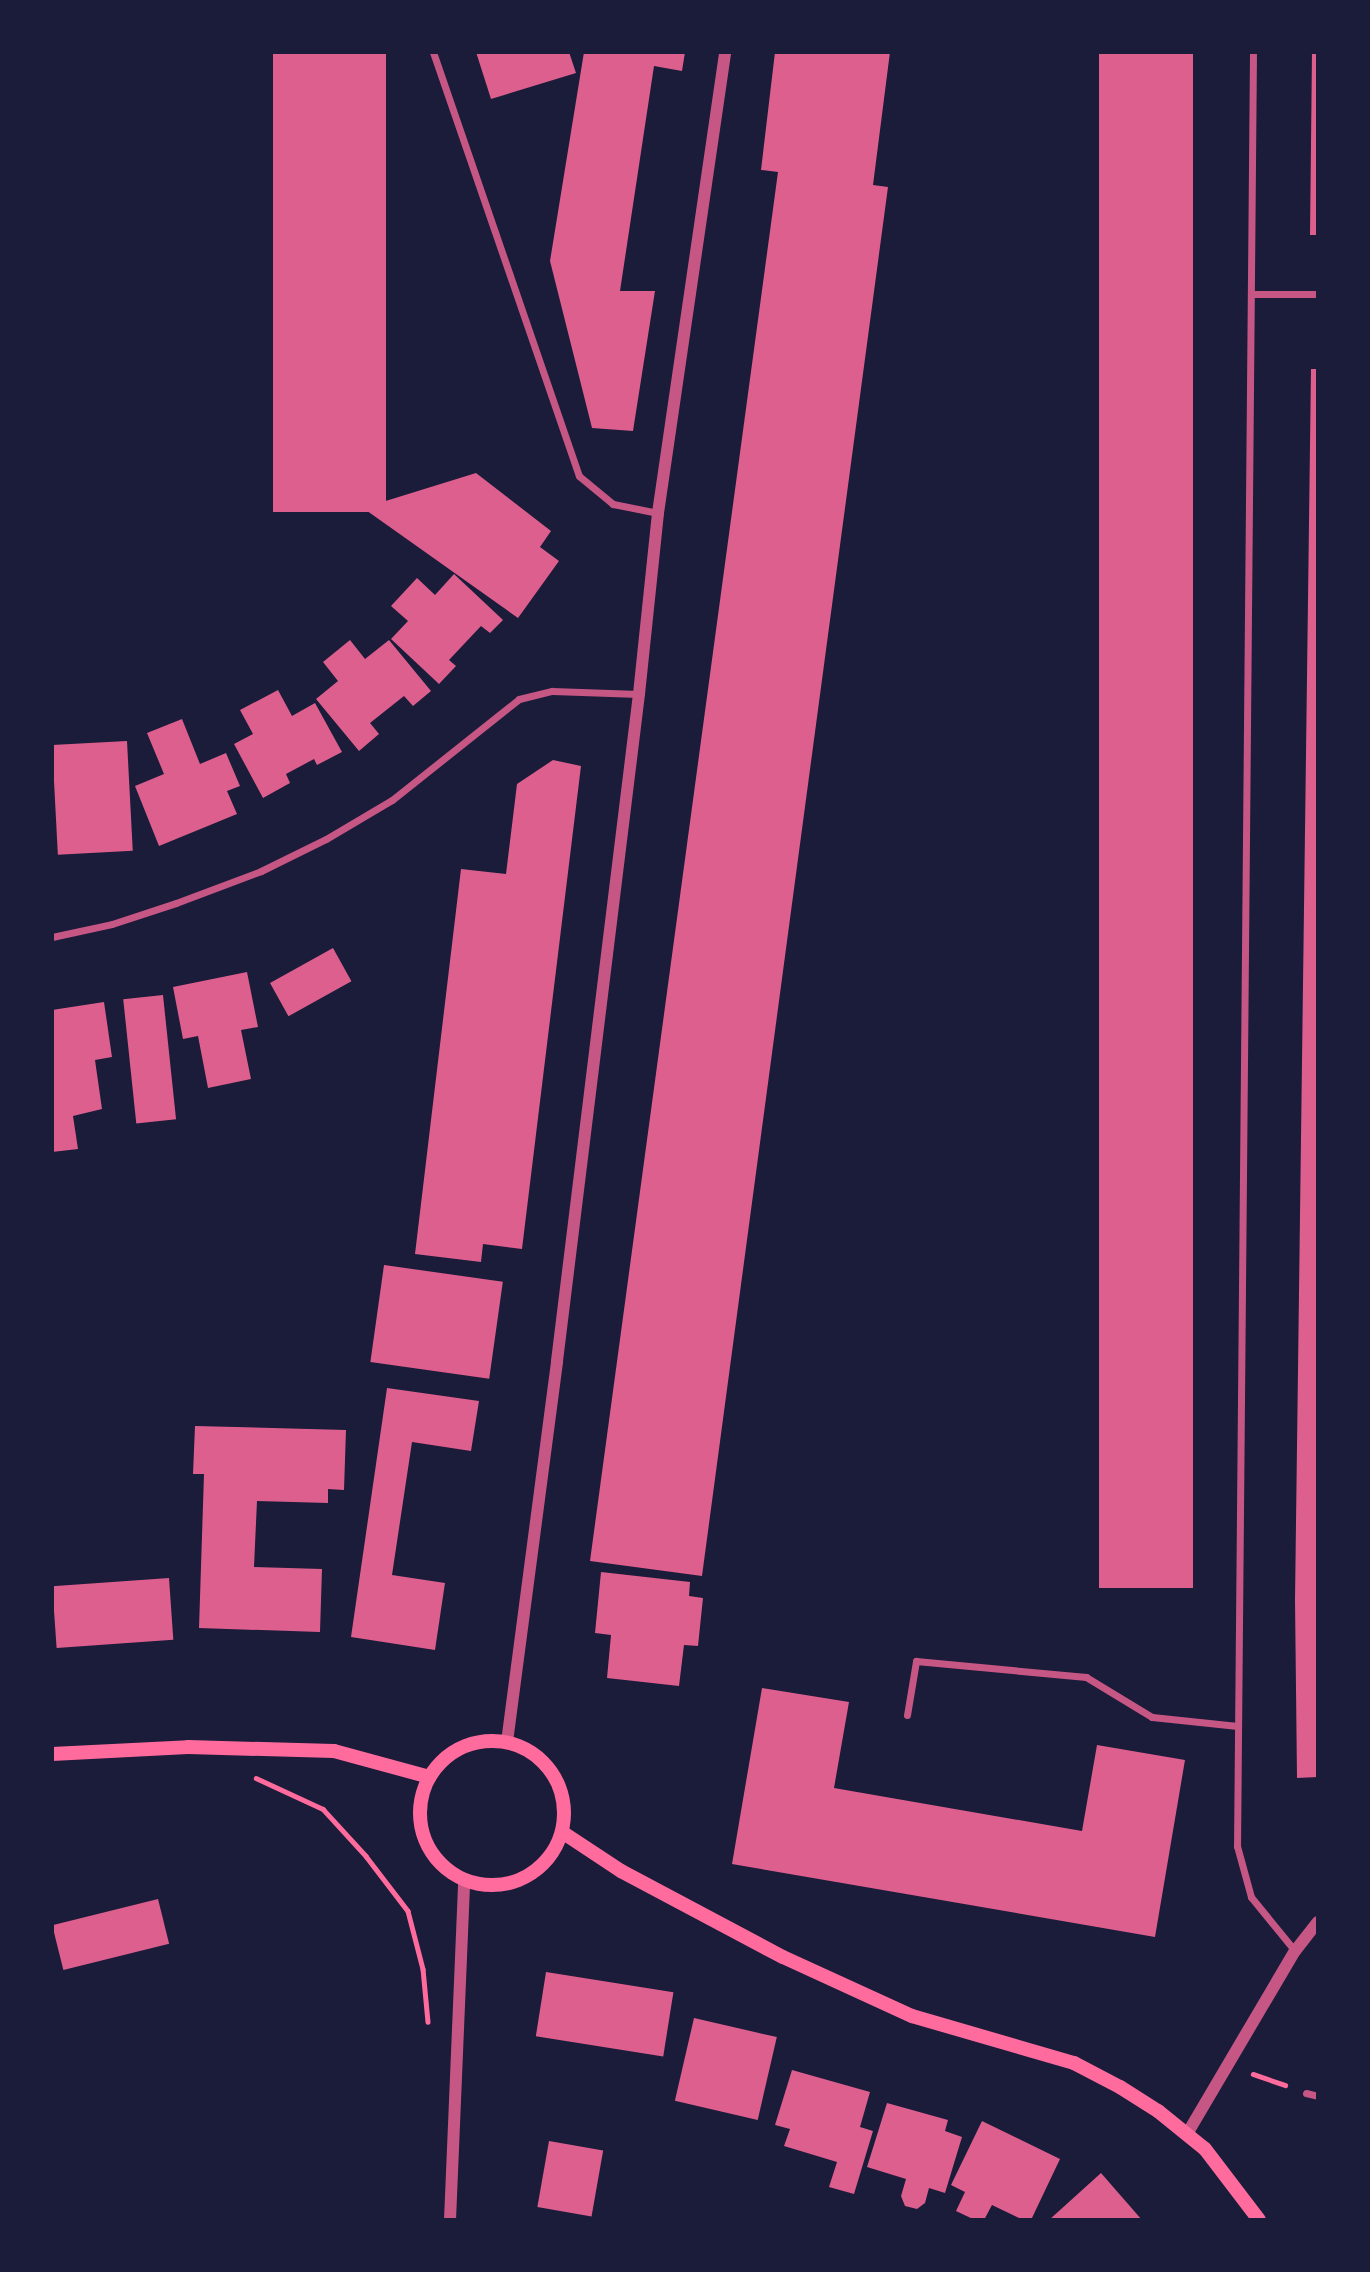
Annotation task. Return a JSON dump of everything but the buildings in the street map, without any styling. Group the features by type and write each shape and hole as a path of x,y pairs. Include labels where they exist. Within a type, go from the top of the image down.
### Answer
{"main road":[{"path":"477,1742 507,1742 530,1751 557,1781 564,1806 562,1832 550,1856 531,1874 508,1884 482,1885 464,1880 446,1869 430,1850 421,1824 421,1800 429,1777 455,1751 477,1742"},
{"path":"52,1754 188,1747 334,1751 429,1777"},
{"path":"562,1832 621,1871 783,1956 912,2016 1074,2063 1139,2099 1205,2149 1259,2220"}],"street":[{"path":"433,52 579,476 613,504 658,513"},
{"path":"507,1742 639,694 658,513 725,52"},
{"path":"1253,52 1237,1846 1251,1897 1295,1951"},
{"path":"1251,295 1318,294"},
{"path":"52,937 112,924 176,903 261,871 326,839 392,800 519,699 552,691 639,694"},
{"path":"907,1715 916,1661 1086,1677 1152,1717 1238,1726"},
{"path":"450,2220 464,1880"},
{"path":"1187,2134 1295,1951 1318,1922"},
{"path":"1306,2093 1318,2096"}],"path":[{"path":"249,1776 323,1809 366,1856 408,1911 424,1969 430,2048 456,2049"},
{"path":"1230,2065 1306,2093"}]}
